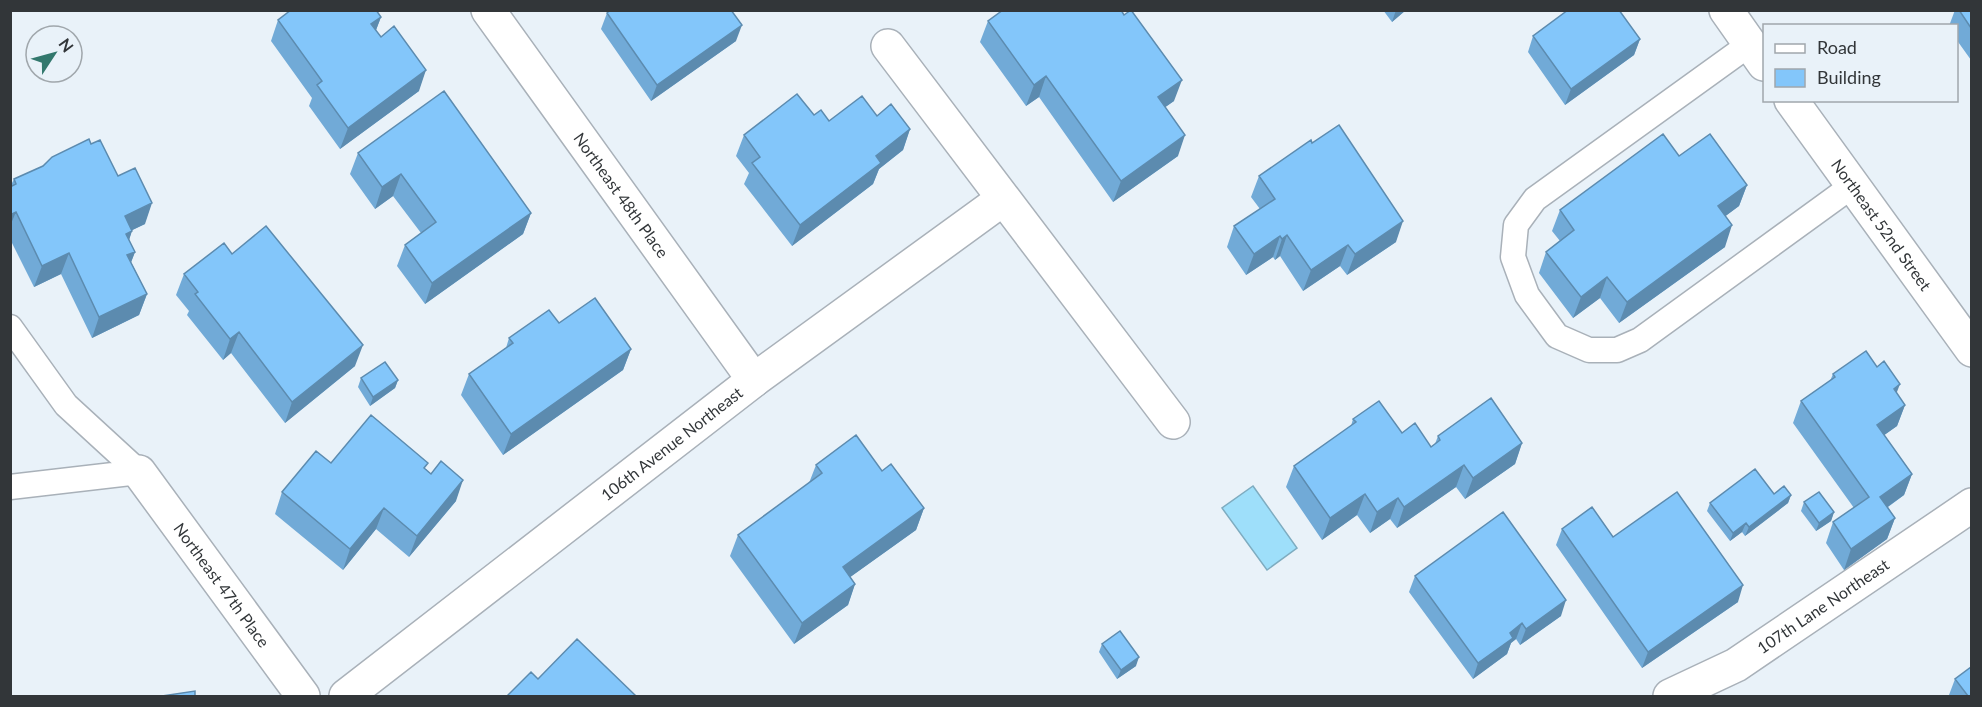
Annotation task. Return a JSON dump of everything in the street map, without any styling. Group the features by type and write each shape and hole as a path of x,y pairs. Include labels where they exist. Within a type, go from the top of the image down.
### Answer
{"street":[{"name":"Northeast 48th Place","path":"488,10 754,380"},
{"path":"1726,10 1757,54"},
{"path":"888,46 1173,422"},
{"name":"Northeast 52nd Street","path":"1792,102 1971,350"},
{"name":"106th Avenue Northeast","path":"346,696 754,380 1003,199"},
{"name":"Northeast 47th Place","path":"139,472 303,696"},
{"name":"107th Lane Northeast","path":"1670,696 1736,665 1971,505"}],"lane":[{"path":"1757,54 1535,199 1516,225 1513,257 1527,295 1557,336 1589,350 1617,350 1640,340 1852,186"},
{"path":"10,327 66,405 139,472"},
{"path":"10,487 139,472"}],"water":[{"path":"1253,486 1297,548 1267,570 1222,508"}],"building":[{"path":"291,10 376,10 381,17 371,24 381,37 394,26 426,70 348,128 317,85 322,81 278,20"},
{"path":"610,10 731,10 742,25 657,85 607,13"},
{"path":"1003,10 1121,10 1124,15 1131,10 1182,80 1158,97 1185,135 1121,181 1046,76 1034,85 988,21"},
{"path":"1568,10 1619,10 1640,39 1571,89 1533,36"},
{"path":"1959,10 1971,10 1971,28"},
{"path":"444,91 531,213 432,283 405,245 436,222 401,174 382,187 358,153"},
{"path":"797,94 814,115 821,110 829,121 862,96 877,116 891,104 910,129 876,156 881,163 800,225 752,163 760,157 744,135"},
{"path":"1339,125 1403,221 1355,254 1348,245 1311,270 1287,235 1282,239 1280,236 1254,254 1234,226 1275,199 1259,176 1311,140 1312,143"},
{"path":"1663,134 1679,156 1710,134 1747,185 1718,206 1732,225 1627,302 1607,277 1581,297 1546,252 1574,230 1560,210"},
{"path":"89,139 91,144 100,140 118,176 135,168 152,203 125,216 132,231 126,234 135,252 127,255 147,294 99,317 69,253 42,266 16,212 10,215 10,187 16,184 14,179 43,166 52,157"},
{"path":"266,226 363,345 292,402 239,332 230,339 195,294 198,292 184,274 224,243 232,254"},
{"path":"595,298 631,349 511,434 469,374 513,343 509,338 549,310 559,323"},
{"path":"1866,351 1877,367 1884,361 1900,384 1894,389 1905,405 1877,425 1912,474 1880,497 1895,518 1851,549 1833,522 1869,497 1801,401 1835,377 1833,374"},
{"path":"385,362 398,380 373,397 361,378"},
{"path":"1491,398 1522,443 1473,478 1464,465 1404,507 1398,498 1377,512 1365,494 1330,518 1294,466 1356,422 1353,419 1379,401 1402,433 1415,423 1431,447 1440,440 1438,436"},
{"path":"371,415 428,463 424,468 431,474 441,461 463,480 417,536 384,508 350,549 282,492 316,451 331,463"},
{"path":"856,435 882,471 891,464 924,508 843,567 855,584 802,623 738,535 822,473 816,465"},
{"path":"1755,469 1774,494 1784,486 1791,495 1749,527 1746,523 1733,533 1710,503"},
{"path":"1677,492 1743,585 1648,652 1562,529 1592,507 1613,537"},
{"path":"1819,492 1834,512 1819,523 1804,502"},
{"path":"1503,512 1566,600 1526,629 1522,623 1510,633 1513,638 1478,663 1415,576"},
{"path":"1120,631 1139,657 1121,670 1102,644"},
{"path":"577,639 636,696 507,696 531,672 538,679"},
{"path":"1971,667 1971,696 1968,696 1955,679"},
{"path":"195,691 195,696 162,696"}]}
